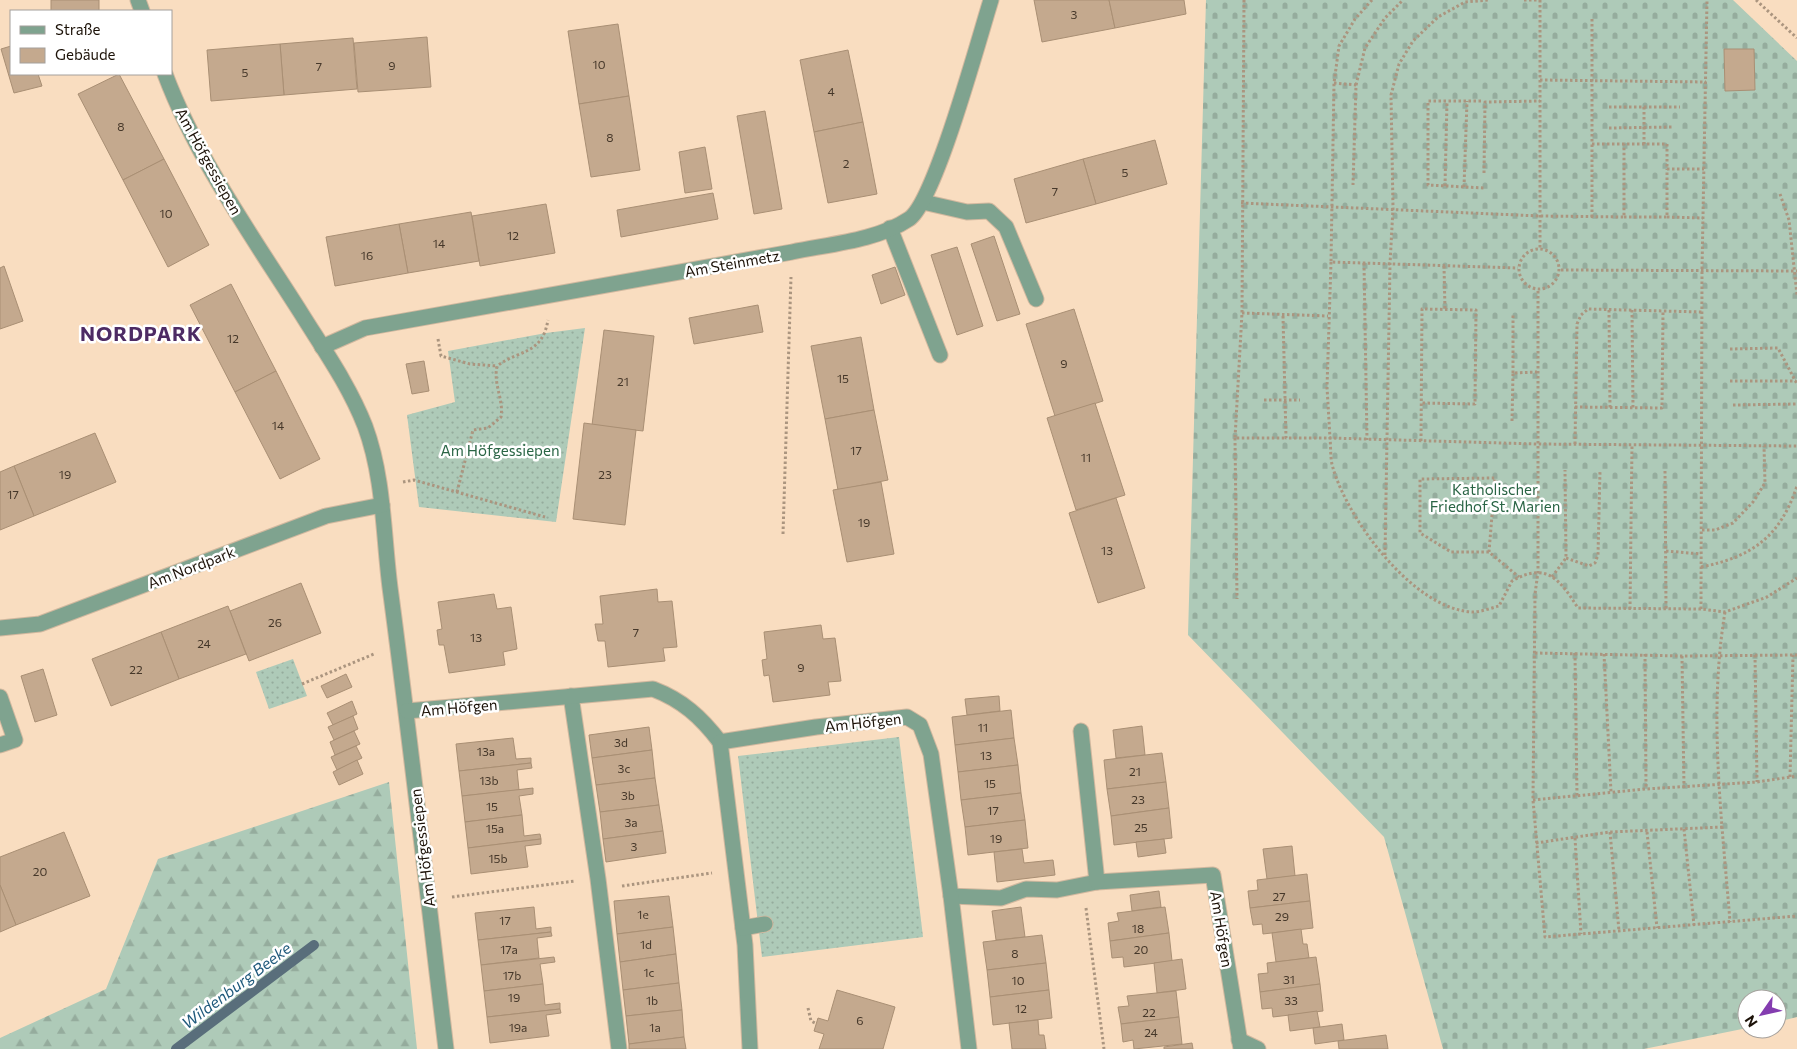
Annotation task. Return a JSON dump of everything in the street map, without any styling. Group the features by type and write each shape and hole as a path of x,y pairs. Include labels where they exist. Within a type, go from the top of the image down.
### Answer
{"street":[{"name":"Am Steinmetz","path":"322,346 366,328 862,238 890,228 910,218 923,202 939,162 991,0"},
{"name":"Am Höfgessiepen","path":"165,75 176,103 225,192 348,386 366,428 382,505 389,582 446,1049"},
{"path":"923,202 967,212 989,210 1006,227 1036,299"},
{"path":"890,228 940,355"},
{"name":"Am Nordpark","path":"0,628 40,624 326,516 382,505"},
{"name":"Am Höfgen","path":"406,711 653,689 673,697 690,709 706,724 720,742 816,726 907,717 920,725 930,754 951,896 969,1049"},
{"path":"571,696 619,1049"},
{"path":"0,697 15,740 0,746"},
{"path":"1081,732 1090,883"},
{"path":"720,742 743,928 750,1049"},
{"name":"Am Höfgen","path":"951,896 1001,898 1026,889 1057,890 1090,883 1214,874 1240,1044 1258,1049"},
{"path":"743,928 765,924"}],"path":[{"path":"1237,599 1235,438 1242,313 1241,203 1244,0"},
{"path":"1372,0 1355,20 1339,46 1334,83 1331,262 1328,316 1332,467 1344,496 1365,531 1411,583 1441,604 1473,612 1499,606 1512,581 1538,572 1552,576 1563,585 1578,608 1701,609 1726,612 1767,597 1797,578"},
{"path":"1353,184 1356,85 1365,48 1385,18 1403,0"},
{"path":"1385,555 1389,440 1390,264 1393,208 1391,95 1399,64 1412,41 1438,17 1465,2 1489,0"},
{"path":"1524,0 1540,0 1540,248"},
{"path":"1701,609 1702,269 1707,0"},
{"path":"1756,0 1797,38"},
{"path":"1592,19 1592,217"},
{"path":"1540,80 1706,82"},
{"path":"1334,83 1356,85"},
{"path":"1481,101 1428,101 1428,186 1484,188"},
{"path":"1445,186 1448,101"},
{"path":"1464,187 1466,101"},
{"path":"1484,173 1485,102 1540,101"},
{"path":"1609,106 1680,107"},
{"path":"1644,107 1644,144"},
{"path":"1609,128 1673,127"},
{"path":"1592,144 1668,144 1667,217"},
{"path":"1624,144 1624,217"},
{"path":"1668,169 1704,169"},
{"path":"1780,194 1789,220 1796,271 1797,295"},
{"path":"1241,203 1393,208 1540,216 1703,218"},
{"path":"1540,248 1555,255 1561,270 1554,285 1538,291 1523,284 1518,268 1525,253 1540,248"},
{"path":"783,534 792,252"},
{"path":"1331,262 1518,268"},
{"path":"1364,263 1367,440"},
{"path":"1444,266 1445,310"},
{"path":"1561,270 1702,269 1796,271"},
{"path":"1538,291 1536,444 1538,572 1535,594 1533,800 1545,937 1797,916"},
{"path":"438,338 441,356 470,364 497,366 508,358 530,352 546,333 551,295"},
{"path":"1421,404 1475,404 1476,310 1422,309 1421,404 1421,441"},
{"path":"1575,444 1577,324 1581,314 1588,309 1702,312"},
{"path":"1609,310 1610,408"},
{"path":"1632,310 1632,408"},
{"path":"1575,407 1662,408 1664,311"},
{"path":"1242,313 1328,316"},
{"path":"1512,421 1513,313"},
{"path":"1283,316 1286,438"},
{"path":"1730,349 1778,348 1796,383 1730,381"},
{"path":"457,492 473,430 488,428 501,417 502,407 495,376 497,366"},
{"path":"1512,372 1537,372"},
{"path":"1264,400 1300,400"},
{"path":"1733,405 1797,404"},
{"path":"1235,438 1330,438 1536,444 1797,446 1797,451"},
{"path":"1630,609 1632,445"},
{"path":"1702,530 1715,530 1733,522 1753,502 1765,483 1764,446"},
{"path":"1552,576 1566,558 1565,470"},
{"path":"1566,558 1589,566 1595,563 1598,555 1600,470"},
{"path":"1665,471 1666,609"},
{"path":"1489,552 1495,478 1420,479 1420,533 1451,552 1489,552 1519,577"},
{"path":"401,482 414,480 545,517"},
{"path":"1701,567 1721,563 1747,553 1771,536 1792,500 1797,486"},
{"path":"1666,551 1701,554"},
{"path":"1726,612 1718,656 1719,784 1730,922"},
{"path":"302,684 397,644"},
{"path":"1535,653 1682,656 1795,655 1790,777"},
{"path":"1575,653 1577,797"},
{"path":"1604,654 1611,792"},
{"path":"1645,654 1646,789"},
{"path":"1755,655 1757,782"},
{"path":"1682,656 1684,788"},
{"path":"1533,800 1646,789 1757,782 1797,776"},
{"path":"1536,843 1610,832 1647,832 1723,827"},
{"path":"1684,829 1694,925"},
{"path":"1610,832 1619,931"},
{"path":"1647,832 1657,928"},
{"path":"1575,838 1581,934"},
{"path":"428,900 736,869"},
{"path":"1090,883 1104,1049"},
{"path":"808,1008 812,1021 817,1024"}],"green space":[{"name":"Katholischer Friedhof St. Marien","path":"1206,0 1733,0 1797,61 1797,1017 1787,1020 1787,989 1737,989 1737,1030 1644,1049 1443,1049 1384,837 1188,635"},
{"name":"Am Höfgessiepen","path":"585,328 556,522 419,507 407,415 455,402 448,351 546,333"},
{"path":"293,659 307,696 269,709 256,672"},
{"path":"899,737 923,937 762,957 738,756"},
{"path":"389,782 417,1049 0,1049 0,1038 106,989 158,859"}],"building":[{"path":"51,0 99,0 99,10 51,10"},
{"path":"1034,0 1109,0 1115,28 1042,42"},
{"path":"1109,0 1184,0 1186,14 1115,28"},
{"path":"618,24 629,96 579,104 568,31"},
{"path":"427,37 431,87 358,92 354,43"},
{"path":"353,38 357,89 284,95 280,44"},
{"path":"280,44 284,95 211,101 207,50"},
{"path":"10,46 10,75 38,75 42,86 14,93 1,49"},
{"path":"1724,49 1754,49 1755,90 1725,91"},
{"path":"848,50 863,122 814,132 800,60"},
{"path":"120,75 164,159 123,180 78,94"},
{"path":"629,96 640,170 591,177 579,104"},
{"path":"765,111 782,209 754,214 737,116"},
{"path":"863,122 877,194 828,203 814,132"},
{"path":"1155,140 1167,184 1096,204 1083,159"},
{"path":"705,147 712,189 685,193 679,152"},
{"path":"164,159 209,245 168,267 123,180"},
{"path":"1083,159 1096,204 1026,223 1014,179"},
{"path":"713,193 718,219 621,237 617,210"},
{"path":"546,204 555,253 480,266 472,216"},
{"path":"471,212 479,261 408,273 399,224"},
{"path":"399,224 408,273 335,286 326,237"},
{"path":"994,236 1020,314 997,321 971,244"},
{"path":"957,247 983,326 957,335 931,255"},
{"path":"4,266 23,321 0,329 0,268"},
{"path":"895,267 905,295 881,304 872,275"},
{"path":"231,284 276,371 235,392 190,305"},
{"path":"758,305 763,332 694,344 689,318"},
{"path":"1074,309 1103,401 1055,416 1026,324"},
{"path":"604,330 654,336 643,431 592,425"},
{"path":"861,337 874,410 825,419 811,346"},
{"path":"424,361 429,391 412,394 406,364"},
{"path":"276,371 320,459 280,479 235,392"},
{"path":"1095,403 1125,495 1076,510 1047,418"},
{"path":"874,410 888,480 838,490 825,419"},
{"path":"584,423 636,430 625,525 573,519"},
{"path":"95,433 116,482 34,516 14,466"},
{"path":"14,466 34,516 0,530 0,472"},
{"path":"881,482 894,554 847,562 833,490"},
{"path":"1116,498 1145,588 1098,603 1069,513"},
{"path":"301,583 321,633 249,661 230,611"},
{"path":"657,589 658,602 672,601 677,647 663,648 665,661 608,667 605,641 598,641 595,624 603,624 600,596"},
{"path":"494,594 497,609 511,607 517,649 503,652 505,665 449,673 444,645 439,645 437,630 442,629 438,602"},
{"path":"228,606 246,654 179,679 161,632"},
{"path":"821,625 823,639 835,638 841,681 828,682 830,695 773,702 769,675 764,676 762,660 767,659 764,632"},
{"path":"161,632 179,679 111,706 92,659"},
{"path":"43,669 57,715 35,722 21,676"},
{"path":"346,674 352,687 327,698 321,686"},
{"path":"999,696 1000,711 967,715 965,699"},
{"path":"352,701 357,714 333,725 327,713"},
{"path":"1011,710 1014,738 955,745 952,717"},
{"path":"353,716 358,729 334,740 328,727"},
{"path":"1142,726 1145,755 1116,758 1113,730"},
{"path":"649,727 652,750 592,758 589,735"},
{"path":"354,731 360,744 335,755 330,742"},
{"path":"513,738 516,759 531,758 531,763 459,771 456,744"},
{"path":"1014,738 1018,765 958,772 955,745"},
{"path":"356,746 362,758 337,770 331,757"},
{"path":"652,750 655,778 596,785 592,758"},
{"path":"1162,753 1166,782 1107,789 1104,760"},
{"path":"357,760 363,774 339,785 333,772"},
{"path":"531,763 532,768 517,770 519,790 462,796 459,771"},
{"path":"1018,765 1021,793 961,800 958,772"},
{"path":"655,778 659,805 600,812 596,785"},
{"path":"1166,782 1169,808 1111,816 1107,789"},
{"path":"533,788 533,794 519,796 522,815 465,822 462,796"},
{"path":"1021,793 1025,820 965,827 961,800"},
{"path":"659,805 663,831 603,839 600,812"},
{"path":"1169,808 1172,838 1114,845 1111,816"},
{"path":"522,815 524,836 540,834 541,839 468,848 465,822"},
{"path":"1025,820 1028,848 968,855 965,827"},
{"path":"663,831 666,853 606,862 603,839"},
{"path":"64,832 90,896 16,925 0,885 0,857"},
{"path":"541,839 541,844 525,846 528,867 471,874 468,848"},
{"path":"1164,839 1166,853 1138,857 1136,842"},
{"path":"1292,846 1295,876 1267,879 1263,849"},
{"path":"1022,849 1024,863 1053,860 1055,875 997,882 994,852"},
{"path":"1307,874 1310,901 1250,908 1248,891 1258,890 1257,880"},
{"path":"0,885 16,925 0,932"},
{"path":"1159,891 1161,907 1132,911 1130,895"},
{"path":"669,896 673,927 617,934 614,901"},
{"path":"1310,901 1313,928 1263,934 1262,924 1253,925 1250,908"},
{"path":"534,907 536,929 551,927 551,932 478,940 475,913"},
{"path":"1021,907 1025,937 996,940 992,911"},
{"path":"1165,907 1169,933 1110,941 1108,923 1119,921 1117,913"},
{"path":"673,927 676,954 620,962 617,934"},
{"path":"1301,929 1303,944 1307,944 1309,958 1276,962 1272,933"},
{"path":"551,932 552,936 537,938 539,958 481,965 478,940"},
{"path":"1169,933 1172,961 1124,967 1123,957 1112,958 1110,941"},
{"path":"1042,935 1046,963 987,970 983,942"},
{"path":"676,954 679,983 623,990 620,962"},
{"path":"554,957 555,962 540,964 543,984 484,991 481,965"},
{"path":"1316,957 1320,984 1260,992 1258,974 1268,973 1267,963"},
{"path":"1182,959 1186,989 1157,993 1154,963"},
{"path":"1046,963 1049,990 990,997 987,970"},
{"path":"679,983 682,1010 626,1016 623,990"},
{"path":"543,984 545,1005 560,1003 560,1009 487,1017 484,991"},
{"path":"1320,984 1323,1011 1273,1017 1272,1008 1262,1009 1260,992"},
{"path":"837,990 895,1007 883,1049 819,1049 824,1034 814,1031 818,1018 828,1021"},
{"path":"1049,990 1052,1018 993,1025 990,997"},
{"path":"1176,991 1179,1017 1121,1024 1118,1007 1129,1006 1127,996"},
{"path":"560,1009 561,1013 546,1015 549,1036 490,1043 487,1017"},
{"path":"682,1010 684,1037 629,1044 626,1016"},
{"path":"1317,1011 1320,1027 1290,1031 1288,1015"},
{"path":"1179,1017 1182,1044 1134,1049 1133,1040 1123,1042 1121,1024"},
{"path":"1038,1020 1039,1035 1044,1035 1046,1049 1012,1049 1009,1023"},
{"path":"1342,1024 1344,1040 1315,1044 1313,1028"},
{"path":"1386,1035 1388,1049 1339,1049 1338,1041"},
{"path":"684,1037 686,1049 629,1049 629,1044"},
{"path":"1192,1043 1193,1049 1164,1049 1164,1047"}],"waterway":[{"name":"Wildenburg Beeke","path":"176,1049 314,945"}],"district":[{"name":"NORDPARK","path":"141,333"}]}
